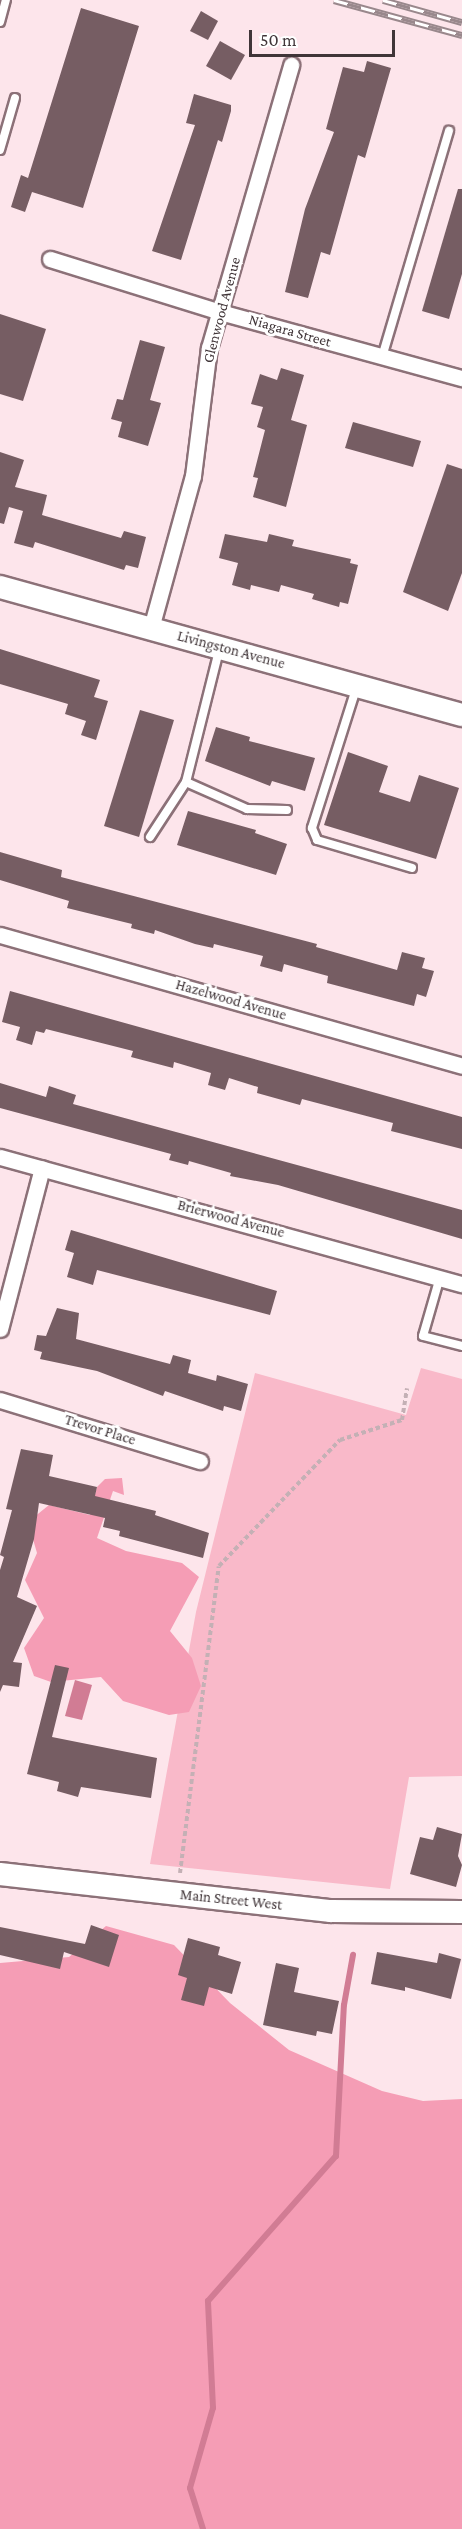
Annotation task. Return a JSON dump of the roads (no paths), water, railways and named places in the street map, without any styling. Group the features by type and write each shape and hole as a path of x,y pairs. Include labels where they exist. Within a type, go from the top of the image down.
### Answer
{"main road":[{"name":"Livingston Avenue","path":"0,587 220,646 462,715"},
{"name":"Main Street West","path":"0,1874 331,1911 462,1911"}],"street":[{"name":"Glenwood Avenue","path":"151,628 193,476 209,348 291,65"},
{"name":"Niagara Street","path":"50,260 220,312 462,378"},
{"name":"Hazelwood Avenue","path":"0,935 462,1066"},
{"name":"Brierwood Avenue","path":"0,1157 462,1284"},
{"path":"0,1329 42,1168"},
{"name":"Trevor Place","path":"0,1400 201,1461"}],"lane":[{"path":"0,22 6,0"},
{"path":"0,150 15,98"},
{"path":"382,357 449,131"},
{"path":"150,837 186,782 220,646"},
{"path":"357,684 312,828 317,840 412,868"},
{"path":"186,782 247,809 287,810"},
{"path":"440,1277 423,1335 462,1346"}],"waterway":[{"path":"203,2529 190,2488 213,2408 208,2301 336,2156 344,2005 353,1955"}],"railway":[{"path":"334,0 462,35"},
{"path":"383,0 462,22"}]}
